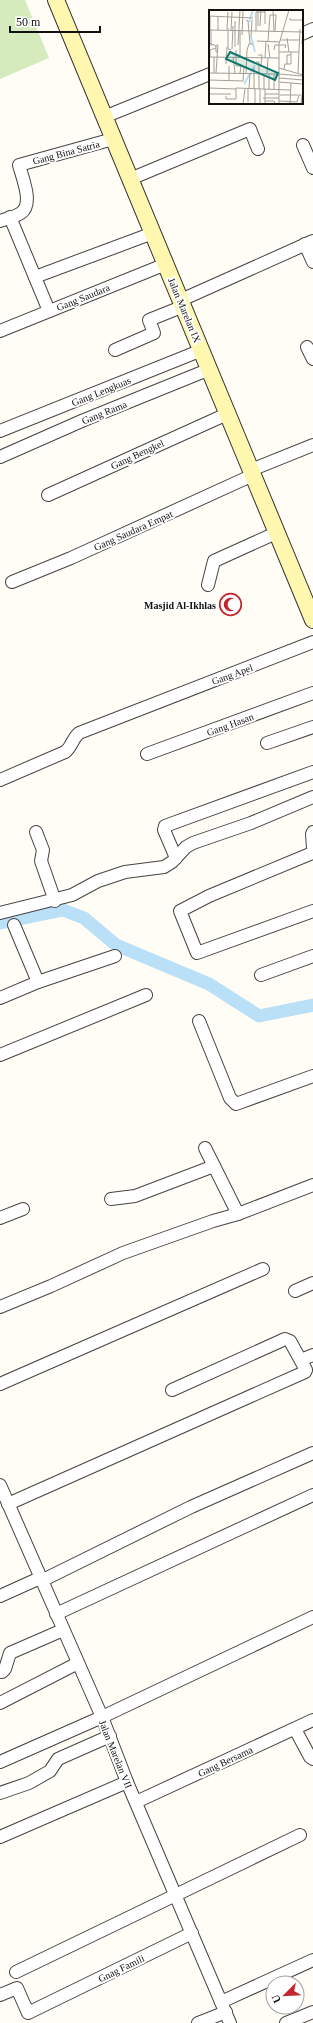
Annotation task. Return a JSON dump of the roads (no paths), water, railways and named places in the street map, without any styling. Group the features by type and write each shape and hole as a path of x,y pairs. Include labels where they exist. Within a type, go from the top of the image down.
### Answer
{"main road":[{"name":"Jalan Marelan IX","path":"56,0 313,620"}],"street":[{"path":"303,34 313,29"},
{"path":"104,118 209,74"},
{"path":"130,179 250,129 258,149"},
{"name":"Gang Bina Satria","path":"5,219 21,213 26,204 25,189 19,165 114,139"},
{"path":"303,145 313,168"},
{"path":"5,219 35,277 49,311"},
{"path":"35,277 153,233"},
{"path":"115,350 154,333 149,320 309,242 313,262"},
{"name":"Gang Saudara","path":"0,330 166,264"},
{"path":"307,347 313,359"},
{"name":"Gang Lengkuas","path":"0,431 202,350"},
{"name":"Gang Rama","path":"0,457 84,420 210,369"},
{"name":"Gang Bengkel","path":"48,495 227,414"},
{"name":"Gang Saudara Empat","path":"12,582 71,558 313,445"},
{"path":"208,585 214,561 276,532"},
{"name":"Gang Apel","path":"0,780 65,752 70,748 74,737 79,733 313,642"},
{"name":"Gang Hasan","path":"147,754 313,693"},
{"path":"268,743 313,726"},
{"path":"176,858 164,830 165,826 313,772"},
{"path":"0,913 55,901 72,895 98,881 125,872 154,870 164,867 192,843 251,823 313,797"},
{"path":"36,832 43,850 41,861 55,901"},
{"path":"313,832 313,848"},
{"path":"313,851 310,854 208,896 180,911 197,953 313,912"},
{"path":"14,925 38,982"},
{"path":"0,998 38,982 114,956"},
{"path":"261,975 313,956"},
{"path":"0,1055 146,995"},
{"path":"199,1021 230,1098 236,1104 313,1076"},
{"path":"205,1148 238,1214"},
{"path":"111,1199 135,1196 214,1166"},
{"path":"0,1307 51,1286 123,1253 213,1221 238,1214 313,1185"},
{"path":"0,1218 23,1209"},
{"path":"0,1384 263,1269"},
{"path":"295,1291 313,1283"},
{"path":"8,1504 305,1372 301,1360 290,1341 285,1339 172,1390"},
{"path":"301,1360 313,1355"},
{"path":"0,1596 40,1579 191,1507 313,1453"},
{"name":"Jalan Marelan VII","path":"0,1485 40,1579 102,1717 127,1782 230,2023"},
{"path":"56,1614 313,1495"},
{"path":"0,1762 102,1717 313,1617"},
{"path":"2,1672 7,1665 10,1653 64,1630"},
{"path":"0,1703 78,1663"},
{"name":"Gang Bersama","path":"136,1802 313,1720"},
{"path":"295,1729 310,1757 313,1759"},
{"path":"0,1793 29,1783 50,1771 58,1759 110,1736"},
{"path":"0,1837 127,1782"},
{"path":"16,1972 300,1835"},
{"name":"Gnag Famili","path":"30,2018 51,2002 192,1934"},
{"path":"198,2023 224,2007 313,1960"},
{"path":"0,1995 17,1988 30,2018"},
{"path":"286,2023 313,2012"}],"waterway":[{"path":"0,923 63,910 84,918 116,945 209,984 259,1016 313,1005"}],"place":[{"name":"Masjid Al-Ikhlas","path":"231,605"}]}
